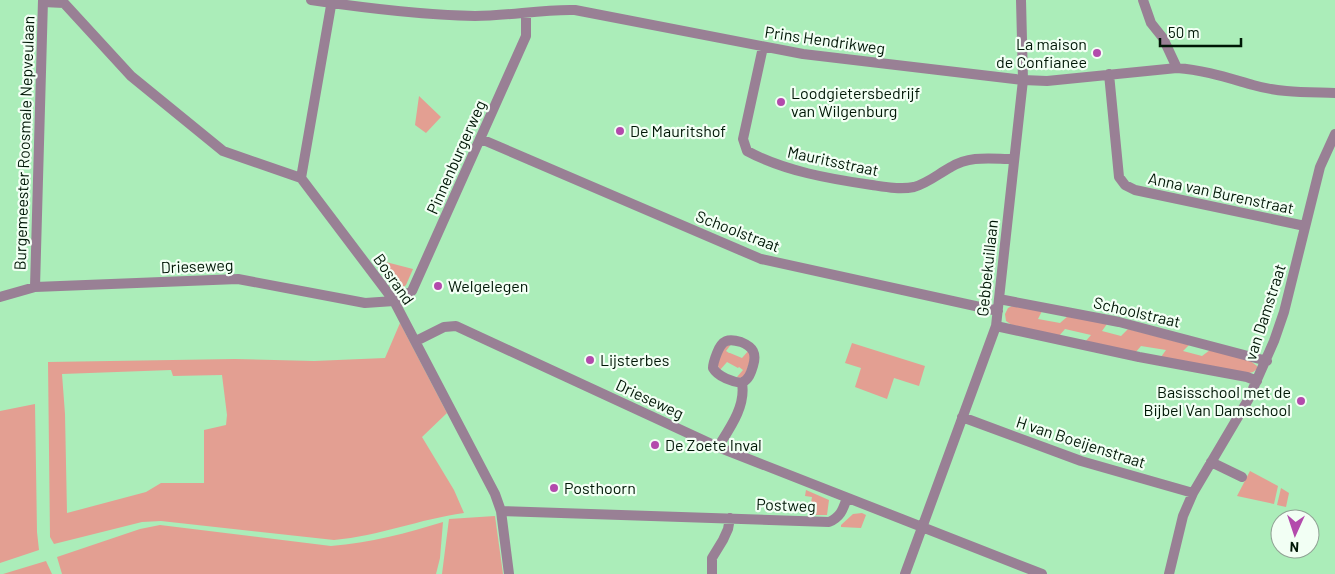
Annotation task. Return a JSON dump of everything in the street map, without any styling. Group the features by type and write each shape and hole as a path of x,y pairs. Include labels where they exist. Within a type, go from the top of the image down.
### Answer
{"street":[{"name":"Prins Hendrikweg","path":"311,0 385,11 476,16 526,13 556,5 763,48 1023,80 1047,81 1178,68 1198,69 1254,86 1285,91 1335,93"},
{"name":"Gebbekuillaan","path":"905,574 996,326 1023,80 1021,0"},
{"path":"1143,0 1151,23 1163,38 1178,68"},
{"path":"43,1 64,3 131,76 223,151 301,178 332,2"},
{"name":"Burgemeester Roosmale Nepveulaan","path":"35,287 43,1"},
{"name":"Pinnenburgerweg","path":"394,301 412,291 526,36 526,13"},
{"name":"Mauritsstraat","path":"763,48 743,139 747,151 766,160 844,181 893,188 913,187 922,184 971,158 1014,159"},
{"name":"Anna van Burenstraat","path":"1109,74 1119,177 1125,185 1134,190 1305,226"},
{"name":"van Damstraat","path":"1169,574 1183,516 1193,493 1248,400 1267,361 1284,312 1320,166 1335,134"},
{"name":"Schoolstraat","path":"481,139 761,259 998,311"},
{"name":"Bosrand","path":"301,178 394,301 416,341 495,494 501,511 509,574"},
{"name":"Drieseweg","path":"0,297 35,287 238,279 365,303 394,301"},
{"name":"Schoolstraat","path":"1000,299 1118,322 1267,361"},
{"name":"Drieseweg","path":"416,341 444,327 456,326 718,447 847,498"},
{"path":"996,326 1139,357 1247,377 1257,381"},
{"path":"732,339 746,344 754,350 755,356 751,372 748,378 742,382 734,381 719,374 713,368 720,346 727,340 732,339"},
{"path":"718,447 736,416 742,396 742,382"},
{"name":"H van Boeijenstraat","path":"962,417 1081,461 1193,493"},
{"path":"1211,462 1242,477"},
{"path":"847,498 1042,574"},
{"name":"Postweg","path":"501,511 829,522 840,514 847,498"},
{"path":"712,574 712,558 728,529 730,518"}],"shaded area":[{"path":"419,96 441,117 426,133 415,125"},
{"path":"382,261 413,269 406,285 401,289 395,285 376,262"},
{"path":"1012,306 1042,311 1038,319 1060,323 1068,316 1107,324 1102,331 1121,336 1128,329 1189,345 1183,351 1202,356 1210,350 1249,360 1257,366 1257,369 1249,373 1161,357 1166,350 1141,346 1135,353 1085,342 1091,335 1065,329 1059,336 1012,325 1006,321 1005,314 1008,308"},
{"path":"400,323 447,413 422,437 454,490 464,513 367,535 334,540 161,521 142,522 54,544 50,537 48,362 235,359 314,361 385,358","holes":["171,370 173,376 222,375 227,415 226,425 204,430 204,483 161,483 146,492 67,513 65,414 62,374"]},
{"path":"732,343 726,351 742,358 749,350 751,357 745,376 741,378 737,377 743,370 739,367 727,362 720,370 717,364 724,348"},
{"path":"852,343 925,366 919,386 894,378 887,399 855,387 861,368 845,363"},
{"path":"35,404 37,532 39,550 0,563 0,411"},
{"path":"1250,471 1278,486 1274,504 1237,496"},
{"path":"1281,488 1289,493 1286,507 1277,505"},
{"path":"806,490 829,500 827,515 809,515 812,497 805,496"},
{"path":"862,513 866,515 861,528 841,527 853,514"},
{"path":"495,516 503,574 442,574 449,519"},
{"path":"443,522 440,558 436,574 62,574 57,557 140,529 160,525 331,546 360,543 388,537"},
{"path":"46,561 52,574 3,574"}],"place":[{"name":"La maison de Confianee","path":"1097,53"},
{"name":"Loodgietersbedrijf van Wilgenburg","path":"781,102"},
{"name":"De Mauritshof","path":"620,131"},
{"name":"Welgelegen","path":"438,286"},
{"name":"Lijsterbes","path":"590,360"},
{"name":"Basisschool met de Bijbel Van Damschool","path":"1301,401"},
{"name":"De Zoete Inval","path":"655,445"},
{"name":"Posthoorn","path":"554,488"}]}
